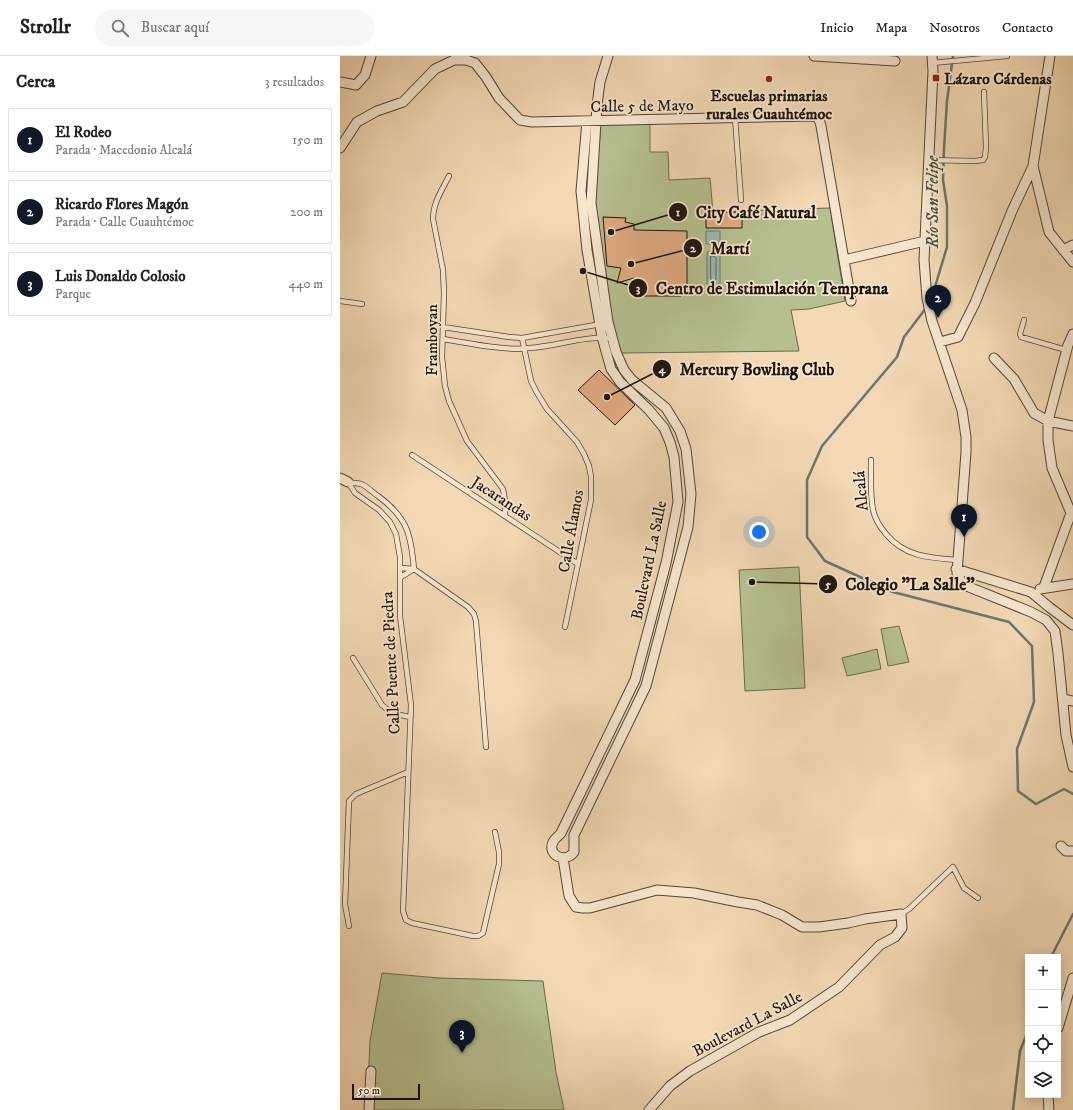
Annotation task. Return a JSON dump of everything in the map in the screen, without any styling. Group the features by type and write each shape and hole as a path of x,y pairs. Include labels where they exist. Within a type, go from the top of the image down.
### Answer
{"street":[{"path":"340,82 356,85 364,75 371,56"},
{"name":"Boulevard La Salle","path":"604,323 602,338 611,369 620,382 650,410 664,428 670,442 674,457 678,502 666,563 635,680 561,833 552,845 552,851 564,858 570,856 574,852 574,835 646,686 688,527 691,494 686,449 680,430 666,408 632,380 624,370 612,338 604,323 587,250 581,192 591,121 608,56"},
{"path":"814,56 895,61"},
{"path":"940,342 958,337 975,303 1012,211 1033,166 1050,56"},
{"name":"Calle 5 de Mayo","path":"340,148 357,122 378,111 403,102 435,69 454,60 466,60 475,63 499,98 520,120 532,122 814,116 819,119 821,126 851,301"},
{"path":"934,60 932,160 925,241 924,276 932,320 962,410 965,430 966,452 957,564 958,577 969,587 1031,612 1046,620 1055,631 1066,735 1073,768"},
{"path":"1033,166 1050,232 1073,262"},
{"path":"844,260 925,241"},
{"path":"1063,250 1073,245"},
{"path":"1044,587 1071,513 1052,468 1048,440 1048,421 1066,350 1073,334"},
{"path":"994,358 1014,379 1034,413 1048,421 1073,426"},
{"path":"957,564 1031,592 1073,625"},
{"path":"1031,592 1044,587 1073,584"},
{"path":"1063,699 1073,701"},
{"path":"1061,846 1066,851 1073,851"},
{"path":"564,858 569,896 576,907 590,908 657,890 694,893 757,905 782,915 802,927 819,927 901,914"},
{"name":"Boulevard La Salle","path":"649,1110 670,1086 690,1071 760,1032 790,1020 839,987 880,945 895,937 902,928 901,914"},
{"path":"1059,1026 1073,978"},
{"path":"369,1110 371,1071"},
{"path":"1048,1098 1049,1110"}],"lane":[{"path":"934,60 1007,56"},
{"path":"932,160 979,161 985,157 984,92"},
{"path":"735,117 741,200"},
{"name":"Framboyan","path":"449,176 433,211 443,270 442,366 445,386 449,401 467,441 503,489 505,502 504,516"},
{"path":"340,301 362,304"},
{"path":"1024,320 1020,334 1021,338 1066,350"},
{"path":"443,328 509,338 522,338 604,323"},
{"name":"Calle Álamos","path":"522,338 531,381 548,409 577,442 589,466 591,477 591,500 565,627"},
{"path":"442,339 524,349 590,338 612,338"},
{"name":"Jacarandas","path":"412,455 578,564"},
{"name":"Alcalá","path":"871,460 873,510 881,528 894,542 911,553 957,564"},
{"name":"Calle Puente de Piedra","path":"344,480 355,493 379,510 390,522 398,545 401,568 400,616 410,696 403,911 406,920 412,923 472,936 481,935 484,930 499,864 499,852 495,832"},
{"name":"Calle Puente de Piedra","path":"344,480 361,484 386,502 400,517 410,537 414,569 401,577"},
{"path":"401,568 414,569 468,607 475,617 486,747"},
{"path":"353,658 382,705 387,710 410,717"},
{"path":"349,926 345,904 349,801 351,797 356,794 408,772"},
{"path":"901,914 909,909 953,867 964,888 978,898"}],"green space":[{"path":"650,124 650,152 668,152 669,180 710,178 713,212 830,208 845,301 809,309 791,310 799,351 620,353 617,338 612,326 594,190 601,125"},
{"path":"799,567 805,688 745,691 739,570"},
{"path":"899,626 909,662 888,666 881,629"},
{"path":"877,649 881,669 847,676 842,658"},
{"path":"382,973 439,978 543,981 556,1072 564,1110 367,1110 370,1041"}],"water":[{"path":"706,231 720,231 720,244 706,244"},
{"path":"707,252 720,252 720,285 707,285"}],"building":[{"path":"742,212 742,228 706,228 706,213"},
{"path":"603,217 626,218 625,222 634,224 634,230 687,231 687,290 680,290 681,296 634,296 634,278 617,283 621,268 607,266"},
{"path":"599,370 635,405 615,425 578,390"}],"waterway":[{"name":"Río San Felipe","path":"931,300 947,247 947,206 943,180 947,101 953,56"},
{"path":"926,308 904,337 897,357 822,446 807,480 807,537 825,561 893,592 1009,622 1032,646 1034,702 1017,749 1018,791 1036,804 1064,789 1073,794"},
{"path":"1053,954 1073,914"},
{"path":"1013,1110 1020,1051 1025,1038"}],"place":[{"name":"Lázaro Cárdenas","path":"936,78"},
{"name":"Escuelas primarias rurales Cuauhtémoc","path":"769,79"},
{"name":"City Café Natural","path":"611,232"},
{"name":"Martí","path":"631,264"},
{"name":"Centro de Estimulación Temprana","path":"583,271"},
{"name":"Ricardo Flores Magón","path":"938,318"},
{"name":"Mercury Bowling Club","path":"607,397"},
{"name":"El Rodeo","path":"964,537"},
{"name":"Colegio \"La Salle\"","path":"752,582"},
{"name":"Luis Donaldo Colosio","path":"462,1053"}]}
